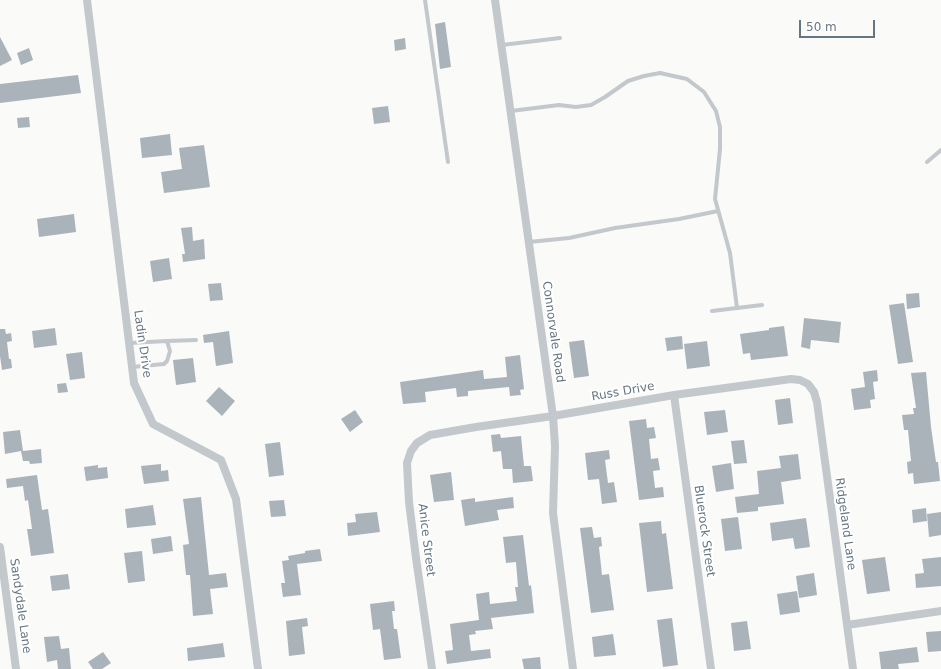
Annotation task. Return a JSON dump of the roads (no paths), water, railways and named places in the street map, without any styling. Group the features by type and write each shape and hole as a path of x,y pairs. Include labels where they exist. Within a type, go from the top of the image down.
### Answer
{"street":[{"name":"Ladin Drive","path":"87,0 134,383 153,424 221,460 236,499 258,669"},
{"name":"Connorvale Road","path":"495,0 553,416 555,446 553,513 573,669"},
{"name":"Russ Drive","path":"442,433 674,395 791,379 800,380 808,384"},
{"name":"Ridgeland Lane","path":"808,384 814,392 816,402 853,669"},
{"name":"Bluerock Street","path":"674,395 711,669"},
{"name":"Anice Street","path":"432,669 409,502 407,463 411,451 416,443 430,435 442,433"},
{"name":"Sandydale Lane","path":"0,547 16,669"},
{"path":"847,625 941,612"}],"lane":[{"path":"425,0 448,162"},
{"path":"501,45 560,38"},
{"path":"511,111 559,105 591,105 628,81 660,73 687,79 704,92 716,111 720,127 720,149 715,199 730,253 737,308"},
{"path":"927,162 941,150"},
{"path":"529,242 569,238 615,228 679,219 718,211"},
{"path":"712,311 762,305"},
{"path":"129,343 196,340"},
{"path":"132,367 164,364 167,361 170,351 167,341"}]}
